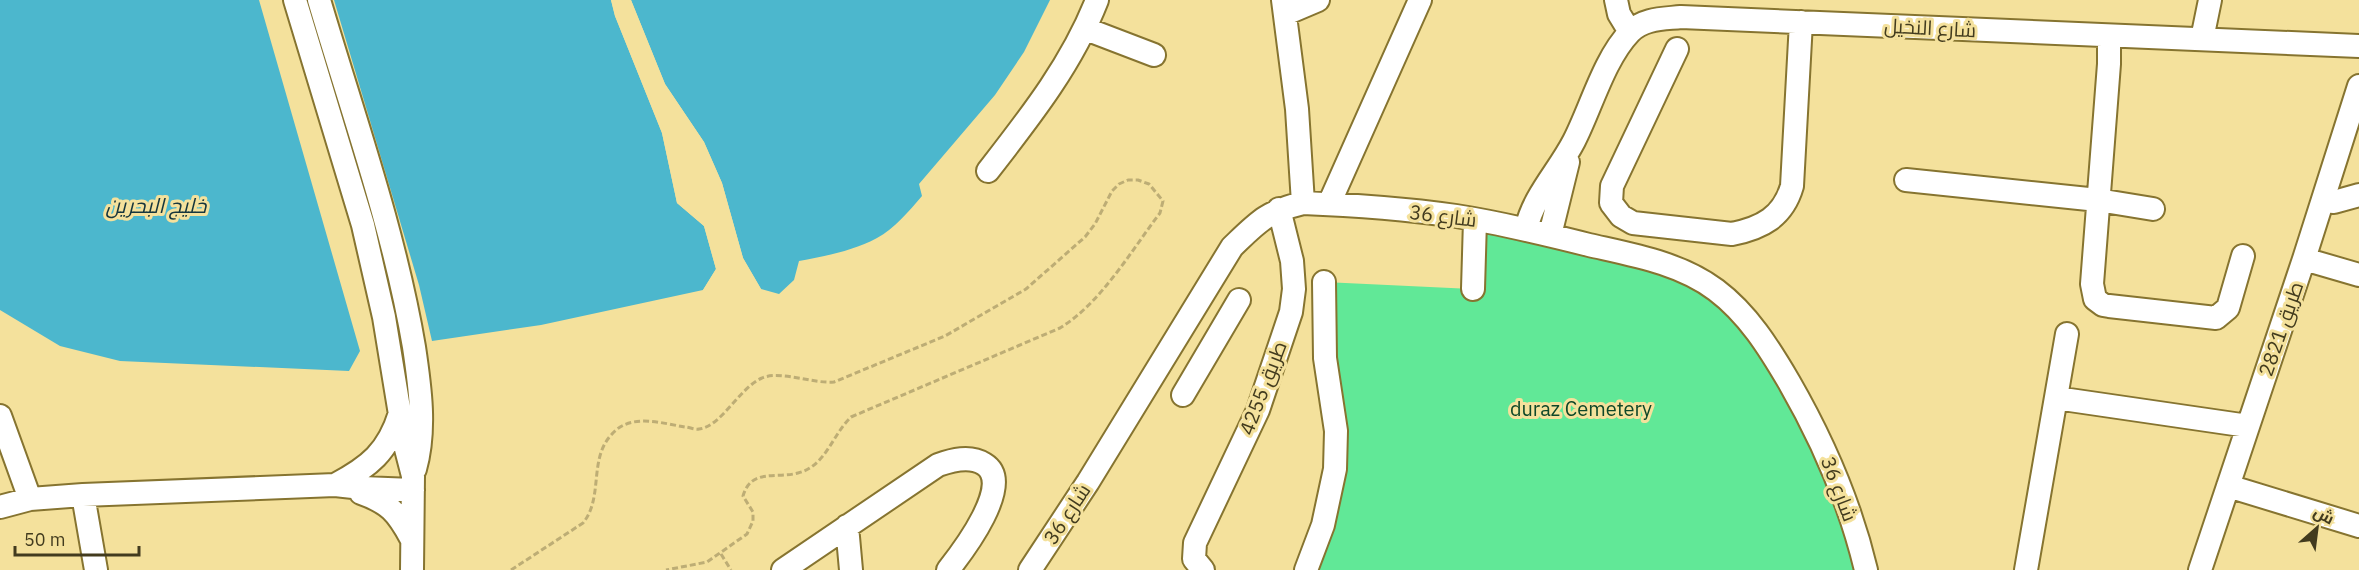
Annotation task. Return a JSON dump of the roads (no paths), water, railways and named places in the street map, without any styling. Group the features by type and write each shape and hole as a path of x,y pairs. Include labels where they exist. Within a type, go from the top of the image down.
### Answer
{"street":[{"path":"295,0 363,225 384,317 413,483"},
{"path":"319,0 397,264 417,372 420,444 413,483 412,570"},
{"path":"988,171 1041,103 1086,29 1097,0"},
{"path":"1303,203 1297,109 1284,7 1318,0"},
{"path":"1329,204 1420,0"},
{"path":"1616,0 1619,14 1630,32"},
{"path":"2202,39 2210,0"},
{"name":"شارع النخيل","path":"1526,229 1533,207 1573,143 1606,70 1630,32 1654,10 1682,17 2359,46"},
{"path":"1677,49 1612,186 1611,203 1621,216 1633,223 1732,234 1748,231 1762,226 1782,207 1792,186 1801,22"},
{"path":"1086,29 1154,56"},
{"path":"2109,36 2092,290 2095,299 2103,305 2216,318 2228,308 2243,255"},
{"name":"طريق 2821","path":"2200,570 2359,86"},
{"name":"شارع النخيل","path":"1550,235 1573,143"},
{"path":"1906,180 2098,200 2153,209"},
{"path":"2323,201 2334,202 2359,195"},
{"name":"شارع 36","path":"1030,570 1088,482 1232,247 1259,221 1279,209 1303,203 1475,220 1526,229 1655,260 1694,277 1716,290 1755,328 1815,428 1840,486 1860,543 1866,570"},
{"name":"طريق 4255","path":"1198,564 1195,543 1258,410 1291,312 1294,289 1292,261 1279,209"},
{"path":"1473,289 1475,220"},
{"path":"2304,259 2359,274"},
{"path":"1306,570 1323,525 1335,469 1336,431 1325,358 1324,282"},
{"path":"1183,395 1239,300"},
{"path":"2026,570 2067,334"},
{"path":"1164,358 1194,376"},
{"path":"2056,398 2248,426"},
{"path":"335,485 360,472 374,460 386,446 395,430 400,412"},
{"path":"0,416 30,499"},
{"path":"783,570 938,465 959,459 981,462 988,467 994,479 992,497 974,532 948,570"},
{"path":"0,507 30,499 335,485 378,476 413,483"},
{"path":"335,485 380,500 392,508 411,538"},
{"path":"2228,486 2359,525"},
{"path":"83,495 96,570"},
{"path":"847,526 851,570"}],"water":[{"name":"خليج البحرين","path":"0,0 259,0 360,351 349,371 120,361 60,346 0,310"},
{"path":"334,0 611,0 615,16 662,133 677,203 704,226 716,269 703,290 541,325 432,341 419,285"},
{"path":"631,0 1050,0 1024,52 995,95 919,184 922,196 907,214 889,230 868,243 799,261 794,280 779,294 761,289 743,258 722,183 704,142 665,84"}],"park label":[{"name":"duraz Cemetery","path":"1581,409"}]}
